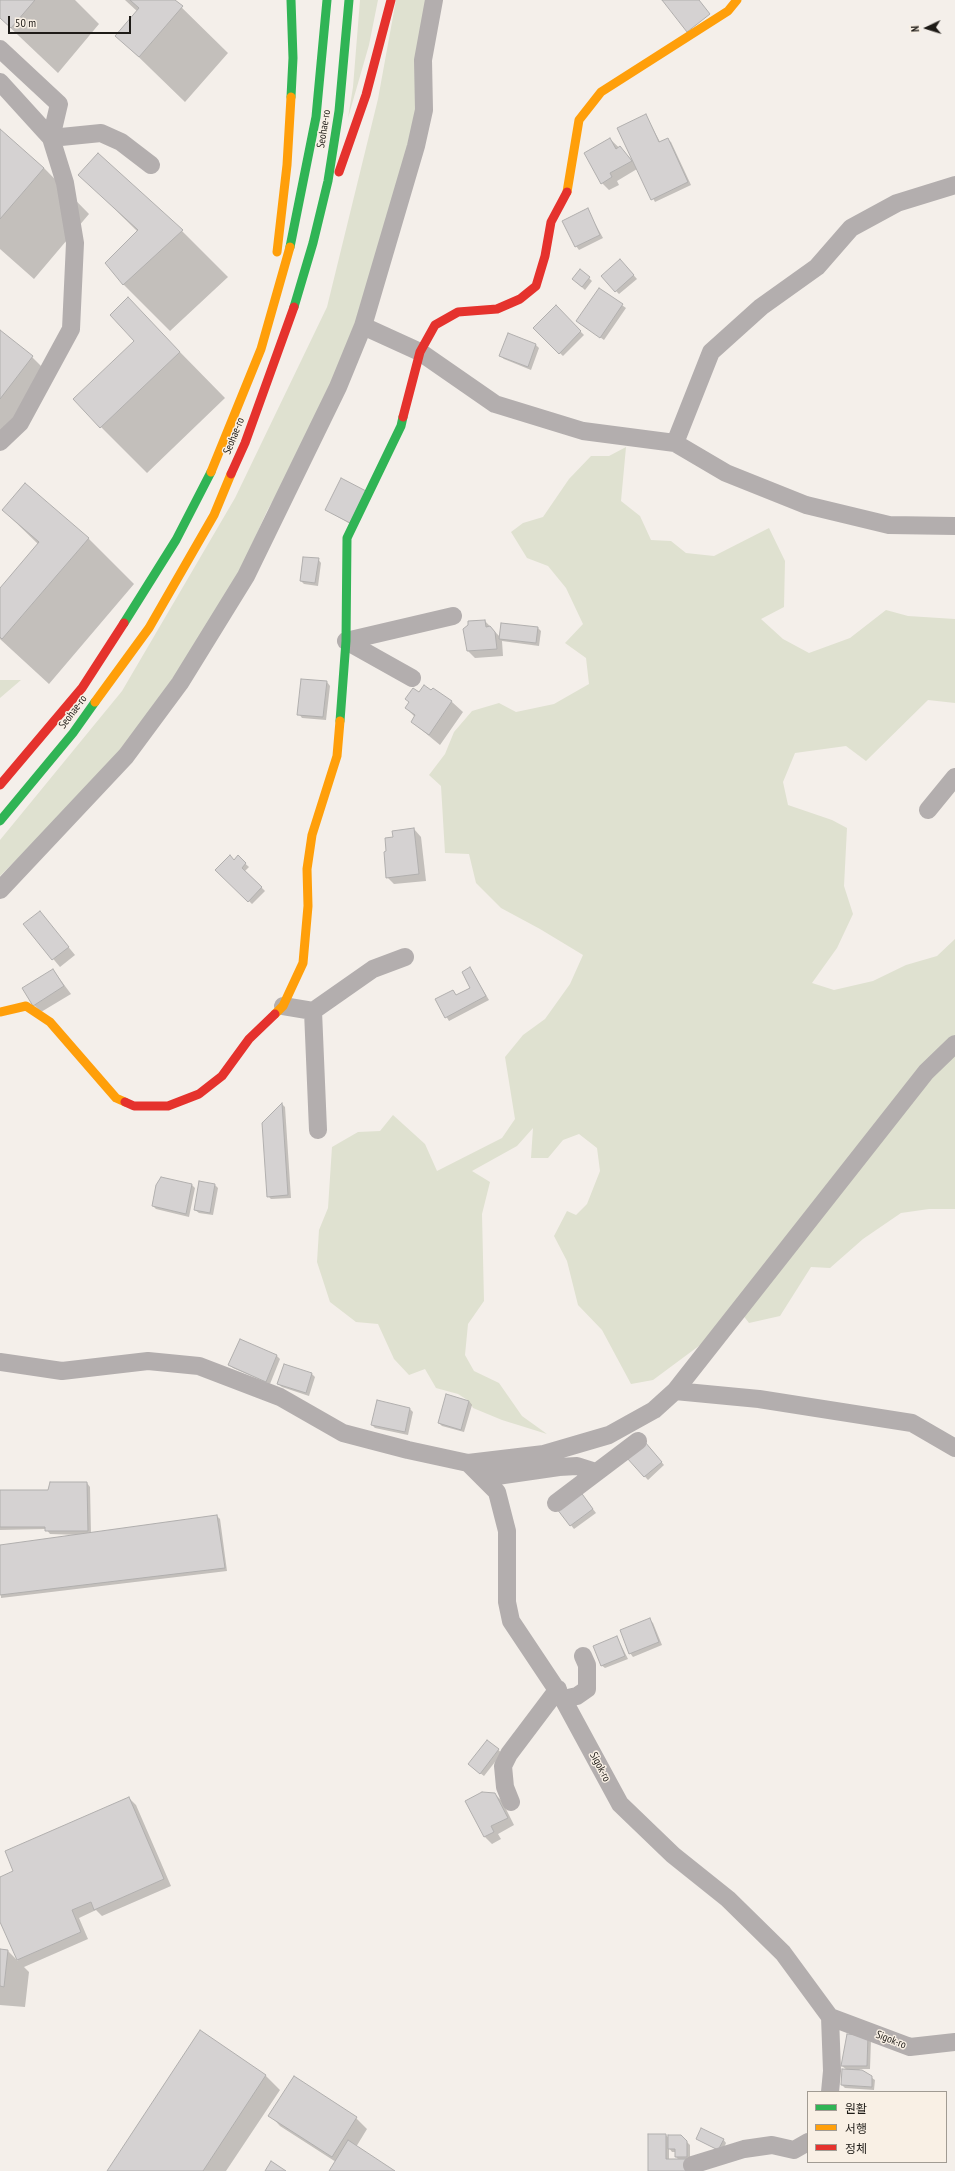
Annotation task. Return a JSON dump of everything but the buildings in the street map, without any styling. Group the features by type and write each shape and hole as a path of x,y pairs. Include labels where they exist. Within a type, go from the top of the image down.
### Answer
{"main road":[{"path":"251,374 272,278 286,173 293,58 290,0"},
{"name":"Seohae-ro","path":"0,785 82,688 114,640 172,546 206,484 251,374 282,281 297,220 316,117 328,0"},
{"name":"Seohae-ro","path":"0,821 73,732 149,628 214,515 245,444 298,295 314,243 328,181 339,111 349,0"},
{"path":"298,295 366,95 391,0"},
{"path":"0,1012 26,1006 50,1022 116,1098 134,1106 168,1106 199,1094 222,1076 248,1039 283,1006 303,963 308,906 307,869 312,835 337,756 346,641 347,538 401,426 420,352 435,324 458,312 497,309 520,299 536,286 545,256 551,222 567,194 579,120 601,92 728,11 737,0"}],"street":[{"path":"0,890 126,756 180,683 246,576 338,387 363,326 416,146 424,110 423,60 434,0"},
{"path":"0,49 59,104 51,138"},
{"path":"0,82 51,138 65,183 75,242 70,329 20,422 0,442"},
{"path":"51,138 102,133 121,142 151,165"},
{"path":"675,443 711,352 761,306 816,267 851,228 896,203 955,185"},
{"path":"363,326 420,352 495,404 583,431 675,443 726,473 806,505 889,525 955,526"},
{"path":"346,641 453,616"},
{"path":"346,641 412,678"},
{"path":"928,810 955,777"},
{"path":"283,1006 313,1011 373,970 406,957"},
{"path":"313,1011 318,1130"},
{"path":"0,1362 62,1370 148,1361 199,1366 280,1397 343,1433 408,1450 468,1463 544,1454 609,1435 654,1410 675,1391 926,1072 955,1044"},
{"path":"675,1391 759,1399 912,1423 955,1448"},
{"path":"556,1503 638,1441"},
{"name":"Sigok-ro","path":"468,1463 497,1492 507,1530 507,1602 511,1621 561,1694 620,1804 673,1855 728,1899 783,1953 830,2017 910,2047 955,2042"},
{"path":"483,1478 559,1467 577,1466 596,1472"},
{"path":"511,1802 505,1787 503,1766 508,1754 561,1694 577,1696 587,1689 586,1664 583,1656"},
{"path":"830,2017 832,2071 830,2091"},
{"path":"692,2165 744,2149 772,2145 794,2150 807,2143"}],"green space":[{"path":"360,0 378,0 369,45 348,118 353,87"},
{"path":"396,0 429,0 416,120 364,311 305,443 267,511 240,571 167,697 92,784 0,876 0,840 122,691 235,498 327,307 378,99"},
{"path":"626,447 621,501 640,516 651,540 671,541 686,553 714,556 769,528 785,561 784,607 761,619 783,639 809,653 850,638 886,610 908,616 955,619 955,703 928,700 866,761 846,746 795,753 783,782 788,805 832,820 847,828 844,886 853,914 837,948 812,983 834,990 873,981 906,965 937,956 955,939 955,1209 929,1209 901,1213 863,1239 830,1268 811,1267 780,1316 749,1323 742,1314 653,1380 631,1384 602,1330 578,1305 567,1261 554,1236 567,1211 576,1215 587,1204 600,1171 597,1148 579,1134 563,1140 548,1158 531,1158 533,1128 517,1146 472,1171 490,1182 482,1214 484,1301 468,1324 465,1355 474,1371 499,1383 522,1416 547,1434 502,1420 473,1408 469,1401 458,1394 436,1388 425,1369 409,1375 394,1359 378,1324 356,1322 330,1302 317,1262 319,1230 328,1208 332,1147 358,1132 380,1131 393,1115 425,1144 437,1171 502,1138 515,1119 505,1057 523,1035 545,1019 570,984 583,955 501,908 476,883 469,854 445,853 441,786 429,775 445,754 454,732 472,711 499,703 516,712 554,704 589,684 586,658 565,643 583,624 566,588 548,566 527,558 511,532 523,523 543,517 569,479 591,456 609,456"},
{"path":"0,680 21,680 0,698"}],"traffic: fast":[{"path":"291,0 293,58 291,97"},
{"path":"290,247 316,117 327,0"},
{"path":"294,307 313,243 328,181 339,111 349,0"},
{"path":"340,721 346,641 347,538 401,426 403,417"},
{"path":"124,623 176,540 211,472"},
{"path":"0,821 73,733 95,702"}],"traffic: slow":[{"path":"567,192 579,120 601,92 728,11 737,0"},
{"path":"277,252 287,165 291,97"},
{"path":"211,472 261,349 290,247"},
{"path":"95,702 149,628 214,515 231,474"},
{"path":"275,1014 283,1006 303,963 308,906 307,869 312,835 337,756 340,721"},
{"path":"0,1012 26,1006 50,1022 116,1098 125,1102"}],"traffic: jam":[{"path":"339,172 366,95 391,0"},
{"path":"403,417 420,352 435,325 458,312 497,309 520,299 536,286 545,256 551,222 567,192"},
{"path":"231,474 245,443 294,307"},
{"path":"0,785 82,688 124,623"},
{"path":"125,1102 134,1106 168,1106 199,1094 222,1076 249,1039 275,1014"}]}
